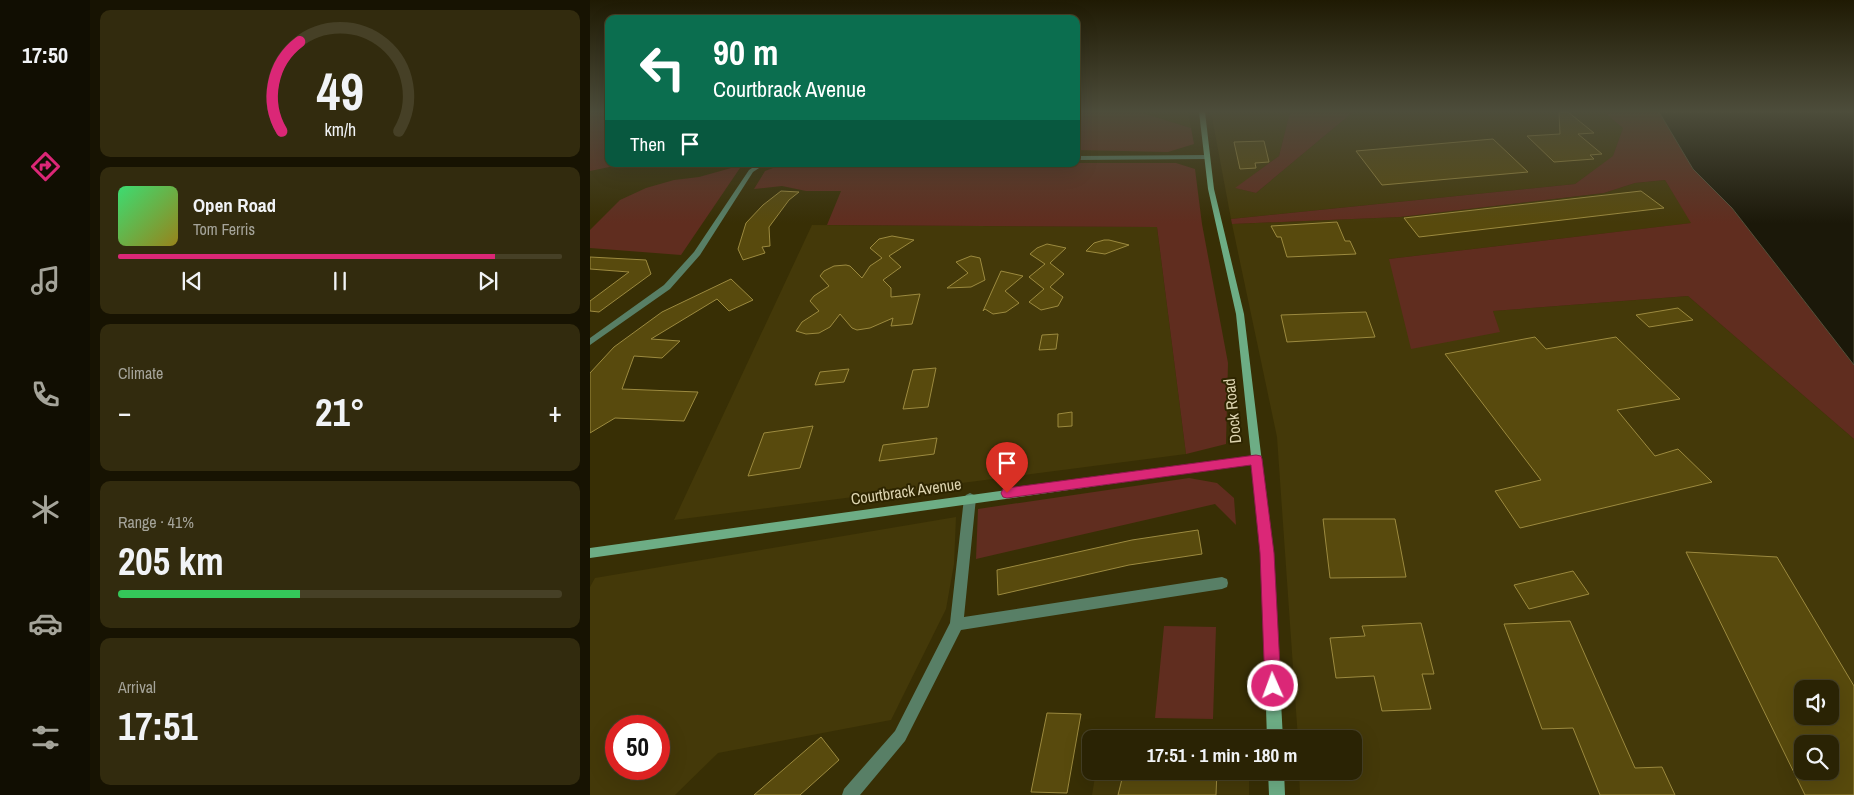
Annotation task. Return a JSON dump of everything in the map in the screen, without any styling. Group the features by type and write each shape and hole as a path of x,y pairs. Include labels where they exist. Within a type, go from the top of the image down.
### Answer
{"main road":[{"name":"Dock Road","path":"1206,149 1211,189 1240,314 1267,553 1275,730"},
{"name":"Courtbrack Avenue","path":"590,553 1256,459"},
{"path":"1276,780 1277,795"}],"street":[{"path":"1080,158 1207,157"},
{"path":"590,342 667,287 697,253 750,167"},
{"path":"850,795 900,736 957,624 970,498"},
{"path":"957,624 1222,583"}],"shaded area":[{"path":"590,149 605,149 605,167 609,167 590,171"},
{"path":"1080,149 1177,149 1168,152 1080,150"},
{"path":"1218,149 1281,149 1279,156 1236,188 1256,193 1309,149 1616,149 1613,157 1575,184 1231,219"},
{"path":"1281,149 1309,149 1256,193 1235,188 1279,156"},
{"path":"1615,149 1681,149 1693,169 1732,208 1854,365 1854,439 1688,296 1493,311 1500,332 1411,349 1389,259 1691,223 1665,180 1635,183 1604,193 1400,217 1232,224 1231,219 1575,184 1613,156"},
{"path":"1681,149 1854,149 1854,365 1732,208 1693,169"},
{"path":"1080,163 1176,163 1195,169 1202,224 1228,363 1226,444 1186,454 1157,227 827,225 841,191 806,191 782,186 754,189 765,171 776,167 1080,167"},
{"path":"741,167 681,255 590,248 590,230 620,200 646,188 674,180 699,177"},
{"path":"1665,180 1692,223 1389,259 1499,332 1493,311 1688,296 1854,439 1854,795 1300,795 1299,780 1362,780 1362,730 1297,730 1277,437 1232,224 1400,217 1604,193 1635,183"},
{"path":"812,225 1157,227 1186,454 674,520"},
{"path":"1189,478 1217,483 1234,498 1236,525 1215,504 976,559 978,509"},
{"path":"956,517 954,564 946,609 891,720 718,753 675,795 590,795 590,587 595,578"},
{"path":"1164,626 1216,627 1213,719 1155,718"},
{"path":"1094,780 1249,780 1249,795 1092,795"}],"building":[{"path":"1236,149 1266,149 1269,162 1255,163 1256,168 1240,169"},
{"path":"1378,149 1504,149 1528,172 1382,185 1356,151"},
{"path":"1541,149 1596,149 1602,154 1590,155 1594,159 1554,162"},
{"path":"781,191 799,192 789,200 769,227 770,246 762,247 765,253 743,260 738,249 746,223 763,205"},
{"path":"1641,191 1664,208 1419,237 1404,218"},
{"path":"1337,222 1345,241 1350,241 1356,254 1287,257 1281,237 1277,237 1271,226"},
{"path":"892,236 914,240 889,256 901,267 883,280 891,288 891,297 920,294 912,324 891,326 893,318 870,328 857,330 852,328 840,314 830,327 819,333 806,334 796,331 802,322 819,311 810,301 829,286 820,276 824,271 834,266 846,265 850,266 862,278 870,266 882,258 870,248 879,239"},
{"path":"1104,240 1129,245 1105,254 1086,251 1094,243"},
{"path":"1047,244 1066,248 1050,263 1064,274 1050,287 1063,297 1058,306 1041,310 1029,302 1044,289 1029,277 1045,264 1030,254 1037,248"},
{"path":"971,256 980,258 985,280 971,287 947,288 968,273 956,262"},
{"path":"590,257 646,260 651,274 599,312 590,311 590,301 629,272 590,269"},
{"path":"1001,271 1023,276 1005,291 1019,303 1006,312 993,314 985,309 983,311"},
{"path":"731,279 753,300 729,311 717,299 651,339 680,341 662,358 634,356 622,389 698,392 684,421 615,418 590,433 590,373 614,347 662,312"},
{"path":"1678,308 1693,320 1649,327 1636,315"},
{"path":"1366,312 1375,337 1287,342 1281,315"},
{"path":"1058,334 1056,349 1039,350 1042,335"},
{"path":"1535,337 1546,349 1616,337 1680,399 1617,410 1655,456 1678,449 1712,482 1520,528 1495,491 1541,480 1445,354"},
{"path":"936,368 928,407 903,409 913,370"},
{"path":"849,369 844,382 815,385 820,372"},
{"path":"1072,412 1072,426 1058,427 1058,414"},
{"path":"813,426 800,468 748,476 764,433"},
{"path":"937,438 934,454 879,461 883,445"},
{"path":"1323,519 1395,519 1406,577 1330,578"},
{"path":"1198,530 1202,554 1129,565 998,595 997,570 1132,540"},
{"path":"1686,552 1777,557 1854,686 1854,795 1805,795 1798,780 1839,780 1839,735 1794,735 1794,773"},
{"path":"1573,571 1589,594 1529,609 1514,585"},
{"path":"1570,621 1635,768 1662,767 1675,795 1600,795 1573,728 1542,729 1504,624"},
{"path":"1421,623 1434,674 1422,674 1431,709 1382,711 1374,676 1336,678 1330,638 1365,636 1362,626"},
{"path":"1047,713 1081,714 1067,793 1031,792"},
{"path":"821,737 839,760 800,795 754,795"},
{"path":"1122,780 1217,780 1216,795 1118,795"}],"route":[{"path":"1007,493 1256,459 1267,553 1273,686"}]}
